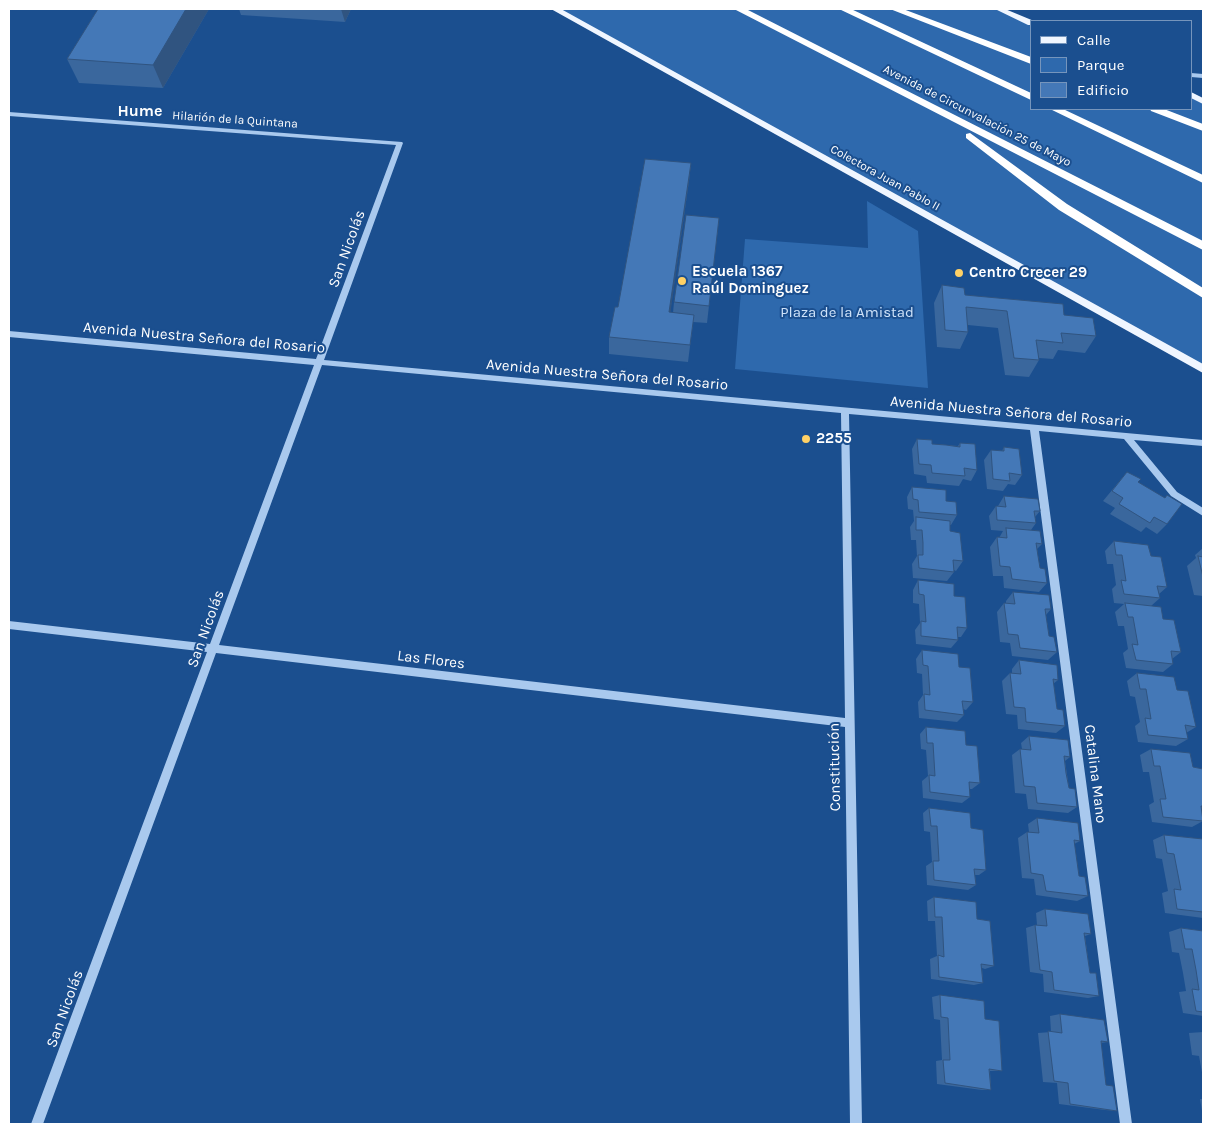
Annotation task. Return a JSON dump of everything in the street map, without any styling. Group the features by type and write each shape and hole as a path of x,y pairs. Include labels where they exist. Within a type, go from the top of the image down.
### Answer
{"highway":[{"name":"Avenida de Circunvalación 25 de Mayo","path":"739,9 939,113 1203,246"},
{"path":"844,9 1030,97"},
{"path":"895,9 1030,60"},
{"path":"1057,110 1203,179"},
{"path":"1158,110 1203,128"},
{"path":"939,113 1064,207 1203,294"}],"main road":[{"name":"Colectora Juan Pablo II","path":"555,9 1203,369"},
{"path":"999,9 1030,23"}],"street":[{"name":"Hilarión de la Quintana","path":"9,114 400,143"},
{"name":"San Nicolás","path":"37,1124 400,143"},
{"name":"Avenida Nuestra Señora del Rosario","path":"9,334 1203,443"},
{"name":"Constitución","path":"845,410 856,1124"},
{"name":"Catalina Mano","path":"1034,427 1126,1124"},
{"path":"1126,436 1174,494 1203,512"},
{"name":"Las Flores","path":"9,625 850,723"}],"green space":[{"path":"555,9 999,9 1030,23 1030,110 1192,110 1192,96 1203,101 1203,369"},
{"name":"Plaza de la Amistad","path":"867,201 918,231 928,388 735,369 745,239 868,248"}],"building":[{"path":"98,9 186,9 153,65 67,59"},
{"path":"645,159 691,163 669,312 694,315 690,345 609,337 615,307 618,307"},
{"path":"686,215 719,218 709,306 674,302"},
{"path":"942,285 964,288 965,295 1063,304 1064,315 1093,318 1096,336 1061,333 1063,343 1036,340 1039,360 1014,358 1007,311 966,307 968,332 945,330"},
{"path":"917,439 932,440 932,444 960,447 960,443 975,444 977,470 964,468 965,476 932,473 931,465 919,464"},
{"path":"1004,447 1019,449 1022,475 1009,473 1010,481 993,479 991,450 1004,451"},
{"path":"1127,472 1141,479 1138,482 1165,498 1167,495 1182,504 1167,524 1154,517 1150,523 1119,504 1123,498 1112,491"},
{"path":"912,487 946,490 946,501 956,502 957,515 919,512 918,500 913,499"},
{"path":"1004,496 1038,499 1040,511 1034,511 1036,523 997,520 996,506 1006,507"},
{"path":"916,517 950,521 950,531 960,533 963,561 953,560 954,572 919,568 918,555 923,555 923,543 922,530 916,530"},
{"path":"1006,528 1040,531 1042,544 1036,543 1040,568 1045,569 1047,583 1012,579 1010,567 1000,566 997,537 1007,538"},
{"path":"1114,541 1148,545 1151,556 1161,557 1167,587 1157,586 1160,598 1124,594 1121,580 1126,581 1122,555 1116,555"},
{"path":"1198,556 1203,557 1203,577"},
{"path":"918,580 954,584 954,596 965,597 967,628 957,627 958,640 921,636 921,621 926,622 924,595 919,594"},
{"path":"1013,592 1049,595 1051,609 1045,609 1049,636 1054,637 1057,652 1020,648 1018,635 1008,634 1004,603 1015,604"},
{"path":"1125,603 1161,607 1163,619 1174,620 1181,652 1171,651 1173,664 1136,660 1132,644 1138,645 1133,617 1128,617"},
{"path":"922,650 958,654 959,667 970,668 973,702 962,701 964,715 925,710 924,694 930,695 928,666 923,665"},
{"path":"1019,660 1057,665 1058,680 1053,679 1057,709 1063,710 1065,726 1026,722 1025,708 1014,707 1010,673 1021,674"},
{"path":"1137,673 1174,677 1177,690 1188,691 1196,727 1185,725 1188,739 1148,735 1145,718 1151,719 1146,689 1140,689"},
{"path":"926,727 965,731 966,745 977,746 980,783 969,782 970,797 930,792 929,775 935,776 933,743 927,743"},
{"path":"1029,736 1068,740 1070,757 1064,756 1066,773 1069,788 1075,789 1077,807 1037,803 1035,787 1024,786 1020,749 1031,750"},
{"path":"1151,749 1190,753 1193,767 1203,769 1203,806 1201,806 1203,821 1163,817 1160,799 1166,799 1160,766 1154,766"},
{"path":"929,808 970,813 971,828 983,830 986,870 974,869 976,885 934,880 933,861 939,861 937,826 931,826"},
{"path":"1037,818 1078,823 1080,841 1074,840 1079,876 1085,877 1088,896 1046,891 1043,875 1031,873 1027,832 1039,833"},
{"path":"1164,835 1203,839 1203,912 1177,909 1174,889 1181,890 1174,854 1167,853"},
{"path":"934,897 976,902 977,919 990,921 994,966 981,964 983,983 939,977 938,955 944,957 942,917 935,917"},
{"path":"1045,909 1088,914 1091,934 1084,933 1090,973 1096,973 1099,996 1054,990 1052,972 1040,970 1035,925 1047,926"},
{"path":"1181,928 1203,931 1203,1012 1196,1011 1192,989 1199,990 1196,970 1192,949 1185,949"},
{"path":"940,995 984,1001 985,1019 999,1021 1002,1071 989,1069 991,1090 945,1083 943,1060 950,1060 948,1018 941,1017"},
{"path":"1060,1014 1104,1020 1108,1042 1101,1041 1106,1085 1113,1086 1117,1111 1070,1104 1068,1083 1054,1081 1048,1031 1062,1033"}],"place":[{"name":"Centro Crecer 29","path":"959,273"},
{"name":"Escuela 1367 Raúl Dominguez","path":"682,281"},
{"name":"2255","path":"806,439"}],"district":[{"name":"Hume","path":"140,111"}]}
